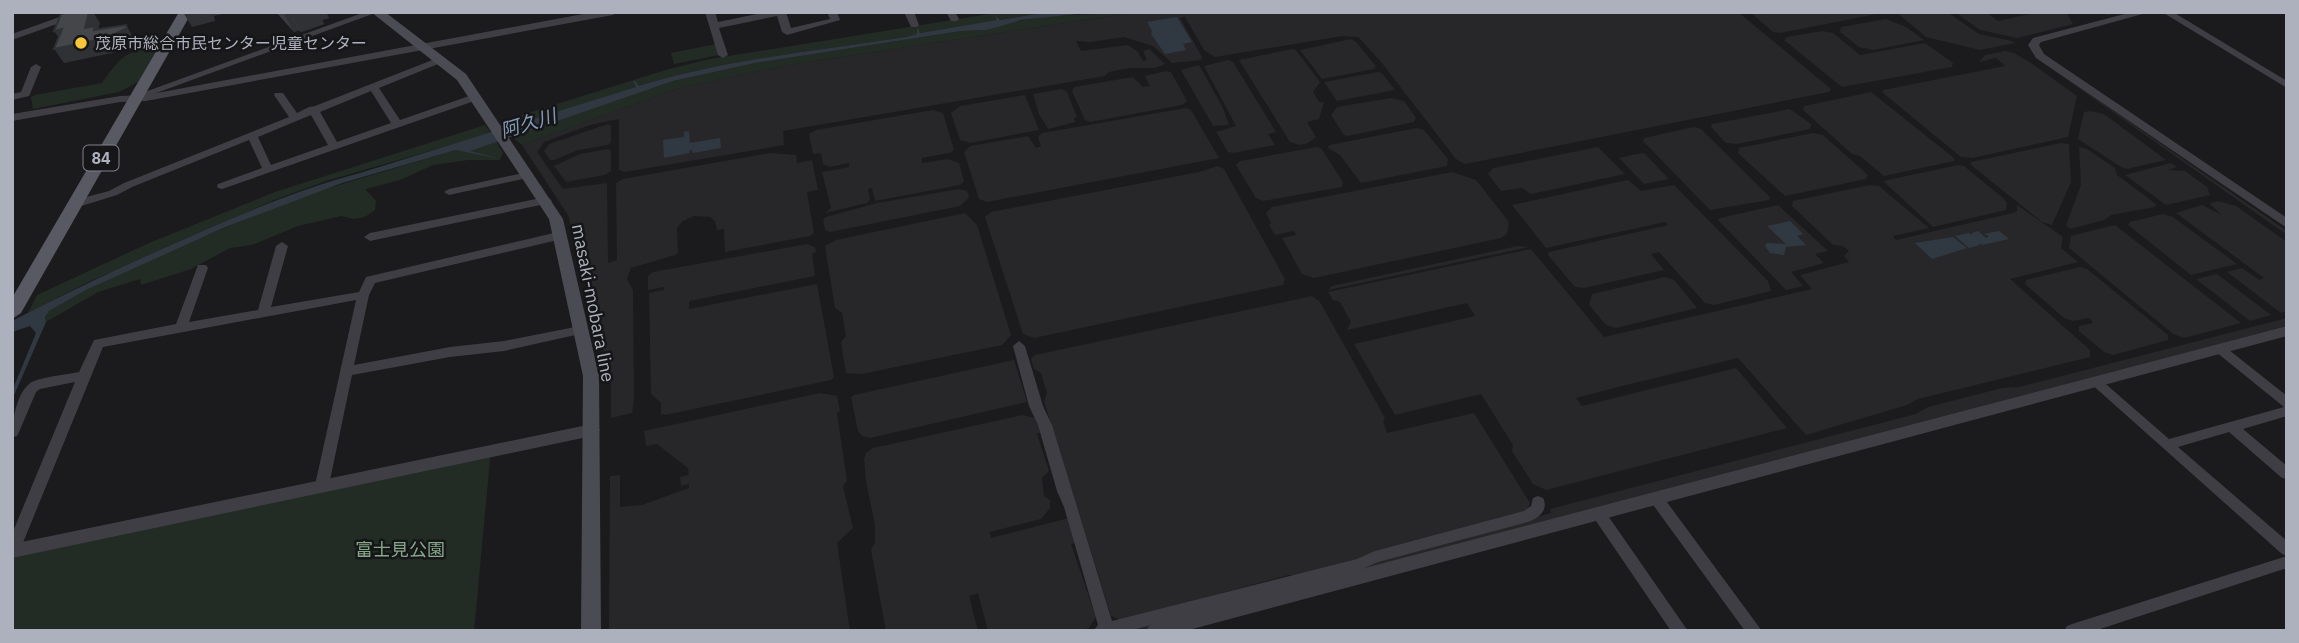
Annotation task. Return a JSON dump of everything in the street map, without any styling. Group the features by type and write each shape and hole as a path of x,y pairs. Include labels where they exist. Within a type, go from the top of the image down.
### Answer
{"main road":[{"name":"84","path":"15,308 186,12"},
{"name":"masaki-mobara line","path":"376,12 424,46 461,77 494,122 556,219 591,376 591,631"}],"street":[{"path":"12,118 136,97 376,12"},
{"path":"136,97 146,98 613,12"},
{"path":"710,12 723,55"},
{"path":"715,26 781,12 787,32 835,20 832,12"},
{"path":"909,12 914,25"},
{"path":"2146,12 2037,40 2033,45 2040,56 2287,224"},
{"path":"2166,12 2287,85"},
{"path":"12,37 65,19"},
{"path":"75,204 113,193 313,109 440,60"},
{"path":"12,97 25,94 36,66"},
{"path":"373,86 397,124"},
{"path":"279,95 294,117"},
{"path":"222,186 476,97"},
{"path":"313,109 334,147"},
{"path":"252,135 268,170"},
{"path":"449,192 528,175"},
{"path":"370,237 546,201"},
{"path":"322,485 363,295 370,280 558,236"},
{"path":"263,313 282,246"},
{"path":"181,328 202,268"},
{"path":"13,550 98,343 363,295"},
{"path":"346,371 450,352 504,346 580,330"},
{"path":"1155,631 2287,331"},
{"path":"1019,346 1036,406 1045,425 1071,507 1104,630 1360,564 1375,557 1528,516 1538,508 1538,502"},
{"path":"2220,349 2287,403"},
{"path":"12,432 31,389 37,385 84,376"},
{"path":"2095,382 2287,550"},
{"path":"2167,445 2287,411"},
{"path":"2232,427 2287,474"},
{"path":"13,550 592,430"},
{"path":"1656,498 1754,631"},
{"path":"1599,514 1679,631"},
{"path":"2072,631 2287,562"}],"shaded area":[{"path":"1137,12 1738,12 1831,89 1829,92 1465,164 1456,159 1381,62 1358,37 1342,36 1215,57 1204,50 1185,17 1180,18 1202,57 1201,60 1172,63 1153,46 1124,37 1091,42 1076,41 1081,51 1128,45 1138,52 1143,61 1147,60 1143,51 1149,49 1165,64 1155,68 1130,68 1109,72 1105,76 783,131 784,145 625,172 619,170 619,119 590,125 544,142 537,152 563,189 607,183 608,263 617,260 616,183 623,179 770,153 796,155 797,163 812,160 818,190 807,192 814,233 810,236 725,252 724,229 717,230 715,221 710,217 694,216 683,221 677,228 678,253 631,268 627,279 633,290 634,400 632,413 611,418 611,379 568,215 522,145 682,87 789,65"},
{"path":"1750,12 1887,12 1780,33 1773,32"},
{"path":"1896,12 1947,12 1979,34 2015,43 1980,50 1926,37"},
{"path":"1955,12 1986,12 1998,21 2039,12 2066,12 2073,24 2017,38 1980,30"},
{"path":"2100,12 2121,12 2073,24 2108,15"},
{"path":"1886,19 1906,27 1924,40 1873,50 1859,47 1840,32 1841,27"},
{"path":"1822,31 1833,33 1860,55 1925,43 1953,63 1952,67 1842,87 1784,40 1787,37"},
{"path":"1351,39 1376,66 1374,69 1322,79 1300,50"},
{"path":"2020,46 2287,231 2287,235"},
{"path":"1296,50 1320,82 1313,92 1319,102 1324,102 1319,119 1307,122 1316,137 1300,145 1290,142 1239,60"},
{"path":"2005,51 2031,63 2077,96 2068,137 1972,158 1961,157 1883,93 1883,90 2005,66 1996,58 1979,62 1985,55"},
{"path":"1228,60 1233,62 1276,132 1268,134 1275,145 1228,152 1216,132 1236,126 1204,66"},
{"path":"1199,65 1223,108 1229,125 1213,126 1181,70"},
{"path":"1171,72 1187,101 1182,105 1090,122 1085,120 1072,91 1074,87 1133,77 1143,87 1150,86 1145,76"},
{"path":"1382,73 1395,90 1337,101 1324,82"},
{"path":"1062,89 1067,92 1077,117 1074,118 1075,122 1048,129 1039,114 1033,94"},
{"path":"1871,92 1954,158 1954,161 1884,176 1860,156 1852,154 1803,110 1804,106"},
{"path":"1025,95 1039,130 970,143 960,140 951,113 960,106"},
{"path":"1391,98 1404,101 1416,118 1414,122 1348,136 1344,135 1331,115 1337,107"},
{"path":"1186,108 1191,110 1219,158 987,202 979,199 964,152 970,146 1028,136 1036,148 1041,146 1038,137 1042,133"},
{"path":"1790,109 1811,124 1810,129 1737,144 1726,143 1711,127 1712,124"},
{"path":"933,110 943,113 954,150 922,158 922,163 948,159 959,163 964,181 960,185 875,201 872,188 868,189 870,200 867,203 825,213 831,208 822,172 849,167 849,163 830,167 823,164 821,153 813,154 809,134 816,130"},
{"path":"2084,112 2104,114 2166,160 2127,169 2121,167 2078,139"},
{"path":"608,124 611,126 611,142 608,145 578,150 554,160 550,160 544,151 549,144"},
{"path":"1694,127 1701,129 1770,197 1769,200 1710,210 1643,141 1644,138"},
{"path":"1417,128 1424,130 1448,159 1447,166 1361,183 1340,155 1328,148 1329,145"},
{"path":"1813,133 1823,135 1868,175 1866,179 1785,196 1738,153 1739,148"},
{"path":"2061,143 2069,144 2071,182 2052,225 2042,222 1971,165 1971,162"},
{"path":"1598,147 1625,174 1531,194 1522,188 1501,191 1488,174 1493,168"},
{"path":"2079,147 2087,149 2115,168 2117,175 2156,204 2155,207 2111,215 2104,220 2070,229 2066,225 2081,185"},
{"path":"1321,148 1343,182 1342,187 1263,201 1256,198 1236,165 1240,161"},
{"path":"608,149 611,151 611,171 605,175 566,182 554,166 580,154"},
{"path":"1642,153 1669,179 1644,184 1619,158"},
{"path":"2171,163 2177,167 2168,170 2185,171 2207,187 2210,195 2166,205 2125,175"},
{"path":"1218,166 1224,169 1285,279 1283,285 1034,338 1023,334 985,217 991,212 1199,172"},
{"path":"1964,166 2003,198 2007,203 2006,210 1933,227 1883,181"},
{"path":"1452,172 1476,180 1509,222 1507,234 1501,238 1314,278 1302,274 1282,238 1296,235 1294,231 1275,235 1269,225 1271,223 1266,213 1272,207"},
{"path":"1628,180 1641,191 1674,185 1768,281 1771,291 1714,305 1705,303 1659,252 1651,254 1664,270 1584,288 1575,287 1548,255 1549,252 1668,225 1665,222 1546,248 1512,205"},
{"path":"1870,185 1879,186 1929,228 1893,236 1896,240 2013,213 2017,211 2017,205 2063,237 2061,248 2078,262 2010,279 2090,350 2090,357 1918,399 1907,405 1806,435 1738,358 1622,386 1576,398 1582,406 1736,368 1787,428 1546,490 1533,484 1512,451 1513,445 1481,394 1395,415 1354,344 1475,316 1467,303 1347,330 1351,322 1340,302 1333,300 1328,292 1531,249 1604,337 1812,289 1800,275 1849,262 1844,256 1849,251 1843,246 1833,245 1792,206 1793,201"},
{"path":"959,189 967,191 969,197 960,206 830,232 825,230 823,220 826,217 877,203"},
{"path":"2218,201 2236,206 2287,242 2287,311 2281,313 2227,272 2242,268 2259,280 2264,278 2176,213 2202,205 2222,215 2211,205"},
{"path":"1778,205 1828,251 1815,254 1824,263 1791,272 1803,286 1786,290 1718,220"},
{"path":"965,213 977,225 1011,335 1002,345 862,374 846,373 841,342 846,336 842,313 835,308 825,246 836,240"},
{"path":"2163,214 2173,217 2237,264 2191,275 2128,225 2130,222"},
{"path":"2115,225 2241,323 2184,338 2173,334 2069,248 2071,236"},
{"path":"807,244 815,247 816,252 812,254 815,276 689,301 689,309 817,284 834,377 831,380 661,414 661,403 651,394 649,293 664,290 664,287 648,290 648,276 653,272"},
{"path":"1518,246 1529,247 1328,290 1332,286"},
{"path":"2080,267 2087,269 2168,335 2168,340 2113,355 2104,352 2079,331 2079,326 2093,323 2091,320 2088,318 2073,321 2064,318 2025,284 2026,280"},
{"path":"2217,274 2271,315 2250,321 2196,279"},
{"path":"1665,277 1674,280 1697,308 1616,328 1606,325 1589,305 1592,294"},
{"path":"1312,296 1320,302 1385,418 1383,421 1387,433 1474,413 1530,503 1526,513 1359,560 1297,576 1289,575 1121,620 1111,616 1044,401 1047,393 1041,373 1034,369 1031,359 1035,355"},
{"path":"2287,318 2287,326 1137,631 1121,631 1551,513 1550,509 1916,414 1928,407 2002,388 2019,387"},
{"path":"1014,360 1027,402 870,438 862,436 858,431 851,397 854,395"},
{"path":"820,393 837,396 840,411 837,413 847,481 843,486 853,528 837,543 850,631 609,631 610,476 620,475 620,507 642,505 689,488 689,484 681,486 680,477 689,475 688,468 657,444 646,446 644,431"},
{"path":"1022,415 1035,418 1041,432 1037,434 1049,471 1042,478 1044,496 1050,500 1050,508 1041,519 990,532 991,538 1069,518 1075,543 1071,544 1096,617 1089,628 1079,631 988,631 978,593 969,596 978,631 886,631 871,550 875,542 875,525 866,481 866,453 873,448"}],"green space":[{"path":"1002,12 1048,12 1000,20 996,14 998,20 919,33 917,27 918,34 906,37 738,62 639,86 633,82 636,87 506,129 502,121 669,69 710,59"},
{"path":"1137,12 789,65 682,87 522,145 511,136 673,81 755,63 961,31 987,30 1011,22 1054,16"},
{"path":"160,44 138,82 119,92 33,109 31,97 102,83 126,56"},
{"path":"716,44 719,55 674,64 671,53"},
{"path":"485,125 491,133 326,181 274,200 84,284 28,313 37,295 149,243 275,192"},
{"path":"496,141 503,153 500,160 468,160 433,165 400,180 365,189 376,201 375,210 365,217 354,219 341,216 298,226 252,245 230,248 191,269 141,285 140,279 98,292 46,322 45,317 49,311 86,290 192,241 309,194 456,150 469,151"},
{"name":"富士見公園","path":"491,449 474,631 12,631 12,551"}],"water":[{"name":"阿久川","path":"1048,12 1096,12 1021,20 987,30 961,31 755,63 673,81 470,151 501,159 456,150 342,183 223,228 86,290 49,311 12,400 12,391 36,333 30,326 12,332 12,321 135,261 284,198 636,87 633,81 639,86 738,62 906,37 917,34 917,27 920,33 997,20 995,14 1000,20"},
{"path":"1177,17 1192,42 1183,44 1186,50 1165,54 1151,34 1147,22"},
{"path":"689,131 690,143 720,138 721,148 693,153 691,149 689,153 664,158 663,140 684,137 684,132"},
{"path":"1790,221 1803,234 1797,236 1806,245 1786,247 1784,255 1770,253 1765,246 1767,243 1786,244 1767,226"},
{"path":"1978,231 1986,238 1989,236 1984,234 1999,231 2009,239 1982,245 1979,243 1980,245 1969,248 1955,236 1969,233 1972,235"},
{"path":"1953,237 1967,248 1932,259 1915,243"}],"building":[{"path":"89,12 85,28 95,26 94,30 126,25 127,28 107,38 54,49 62,29 54,31 61,14"}],"place":[{"name":"茂原市総合市民センター児童センター","path":"81,43"}]}
